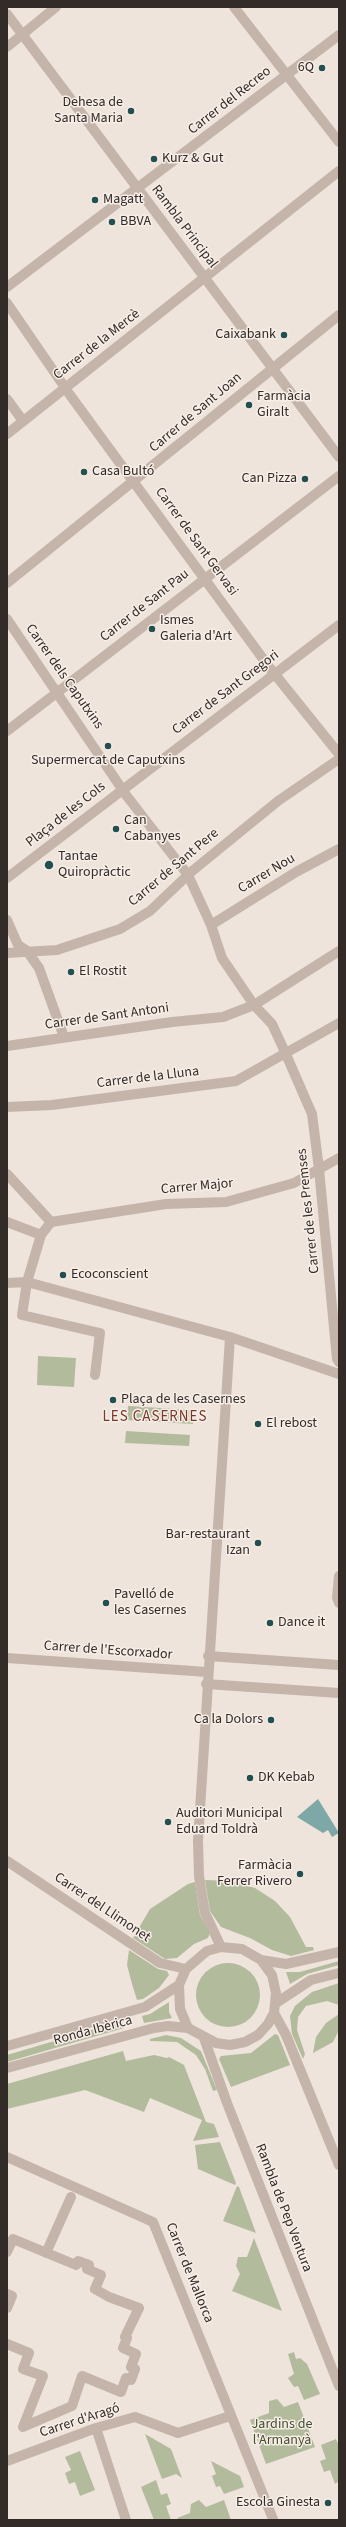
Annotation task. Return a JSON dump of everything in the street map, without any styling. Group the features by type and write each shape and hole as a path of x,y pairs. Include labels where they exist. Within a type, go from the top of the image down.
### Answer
{"street":[{"path":"7,47 56,7"},
{"path":"234,7 285,76 339,142"},
{"name":"Rambla Principal","path":"7,14 339,457"},
{"name":"Carrer del Recreo","path":"7,288 339,35"},
{"name":"Carrer de la Mercè","path":"7,434 270,228 339,172"},
{"name":"Carrer de Sant Gervasi","path":"7,303 65,388 275,674 339,754"},
{"name":"Carrer de Sant Joan","path":"7,583 135,482 272,368 339,315"},
{"path":"7,400 23,421"},
{"name":"Carrer de Sant Pau","path":"7,731 339,476"},
{"name":"Carrer dels Caputxins","path":"7,618 98,750"},
{"name":"Carrer de Sant Gregori","path":"126,786 339,625"},
{"name":"Plaça de les Cols","path":"7,878 126,786 98,750"},
{"name":"Carrer de Sant Pere","path":"7,953 56,950 120,929 150,911 188,875 278,801 339,759"},
{"name":"Carrer de les Premses","path":"126,786 188,875 211,925 222,958 254,1004 272,1024 312,1114 319,1170 337,1359 339,1362"},
{"name":"Carrer Nou","path":"211,925 296,872 339,849"},
{"path":"7,920 18,945 27,951 39,968 64,1037"},
{"name":"Carrer de Sant Antoni","path":"7,1046 64,1037 223,1017 254,1004 339,951"},
{"name":"Carrer de la Lluna","path":"7,1107 52,1105 236,1082 286,1057 339,1023"},
{"name":"Carrer Major","path":"51,1222 166,1204 226,1202 294,1183 339,1158"},
{"path":"7,1174 51,1222 41,1234 27,1282 22,1315 100,1333 95,1375"},
{"path":"7,1222 41,1234"},
{"path":"7,1282 27,1282 230,1337 339,1374"},
{"path":"221,1947 205,1913 198,1861 206,1684 230,1337"},
{"path":"339,1576 337,1598 339,1603"},
{"path":"208,1656 339,1665"},
{"name":"Carrer de l'Escorxador","path":"7,1658 207,1672"},
{"path":"206,1684 339,1693"},
{"name":"Carrer del Llimonet","path":"7,1861 160,1963 186,1969"},
{"path":"339,1952 286,1964 261,1960 242,1949 221,1947 207,1952 186,1969 179,1985 180,2009 188,2028 204,2038 216,2044 230,2045 245,2042 258,2035 275,2008 311,1980 339,1972"},
{"path":"261,1960 272,1975 276,1993 275,2008 339,2165"},
{"name":"Ronda Ibèrica","path":"7,2046 145,2007 179,1985"},
{"name":"Ronda Ibèrica","path":"7,2068 154,2028 168,2026 188,2028"},
{"name":"Rambla de Pep Ventura","path":"204,2038 227,2103 339,2386"},
{"name":"Carrer de Mallorca","path":"7,2157 153,2222 230,2416 273,2519"},
{"path":"46,2253 70,2197"},
{"path":"7,2252 12,2239 76,2265 78,2261 89,2265 87,2269 101,2275 95,2289 109,2297 139,2308 125,2337 127,2338 123,2348 136,2354 131,2367 135,2369 131,2380 126,2378 121,2392 82,2376 72,2406 23,2427 43,2376 23,2369 29,2354 7,2344"},
{"path":"7,2294 12,2296 7,2308"},
{"name":"Carrer d'Aragó","path":"7,2461 96,2428 135,2417 178,2433 230,2416"},
{"path":"96,2428 126,2520"}],"green space":[{"path":"38,1356 76,1358 74,1387 37,1385"},
{"path":"128,1406 193,1410 193,1424 127,1420"},
{"path":"126,1431 190,1435 189,1446 125,1443"},
{"path":"205,1880 231,1881 255,1888 275,1901 290,1917 306,1947 313,1947 314,1950 291,1956 272,1950 250,1938 221,1927 210,1911"},
{"path":"195,1882 200,1915 210,1933 208,1938 194,1944 177,1958 165,1959 133,1938 150,1909 188,1884"},
{"path":"129,1950 158,1969 167,1971 169,1975 159,1988 143,1999 137,2000 132,1984 127,1965"},
{"path":"339,1961 339,1965 307,1974 290,1984 286,1972 300,1972"},
{"path":"228,1963 240,1965 251,1972 258,1983 260,1995 258,2007 251,2018 240,2025 228,2027 216,2025 205,2018 198,2007 196,1995 198,1983 205,1972 216,1965"},
{"path":"339,1983 339,2005 327,2001 306,2006 298,2017 297,2030 305,2054 303,2059 292,2034 290,2016 295,2006 312,1992"},
{"path":"169,2002 169,2012 172,2018 144,2023 142,2016 150,2014"},
{"path":"339,2014 339,2030 333,2042 313,2053 316,2037 326,2023"},
{"path":"122,2021 124,2028 7,2062 7,2055"},
{"path":"275,2034 278,2035 290,2065 231,2087 219,2059 221,2056 251,2053"},
{"path":"166,2035 181,2038 201,2051 217,2090 213,2091 205,2069 196,2055 177,2042 150,2041 150,2039"},
{"path":"123,2051 126,2061 154,2055 167,2058 169,2057 184,2065 206,2122 214,2124 219,2137 193,2141 202,2120 150,2098 144,2112 85,2090 7,2109 7,2084"},
{"path":"220,2142 236,2183 235,2185 198,2169 195,2145"},
{"path":"237,2186 239,2187 256,2233 223,2221"},
{"path":"254,2238 282,2311 232,2291 240,2274 236,2266 238,2257 247,2257"},
{"name":"Jardins de l'Armanyà","path":"294,2352 296,2359 300,2358 307,2364 320,2394 304,2400 298,2386 294,2387 288,2378 294,2374 288,2354"},
{"name":"Jardins de l'Armanyà","path":"277,2399 284,2407 298,2402 315,2447 266,2464 250,2420 269,2413 269,2401"},
{"path":"145,2434 171,2449 182,2478 176,2474 162,2479"},
{"name":"Jardins de l'Armanyà","path":"336,2439 339,2446 339,2481 335,2484 330,2470 324,2472 320,2461 326,2459 321,2445"},
{"path":"80,2451 95,2490 80,2496 75,2482 69,2484 65,2473 71,2470 65,2457"},
{"name":"Jardins de l'Armanyà","path":"211,2461 240,2476 244,2487 224,2494 220,2486 216,2487 212,2476 216,2474"},
{"path":"156,2480 161,2495 167,2493 171,2504 166,2506 171,2520 154,2520 141,2487"},
{"path":"199,2500 206,2507 224,2500 231,2520 179,2520 177,2518 190,2513 191,2504"}],"water":[{"path":"318,1799 339,1833 332,1837 328,1830 323,1833 297,1817"}],"place":[{"name":"6Q","path":"322,68"},
{"name":"Dehesa de Santa Maria","path":"131,111"},
{"name":"Kurz & Gut","path":"154,159"},
{"name":"Magatt","path":"95,200"},
{"name":"BBVA","path":"112,222"},
{"name":"Caixabank","path":"284,335"},
{"name":"Farmàcia Giralt","path":"249,405"},
{"name":"Casa Bultó","path":"84,472"},
{"name":"Can Pizza","path":"305,479"},
{"name":"Ismes Galeria d'Art","path":"152,629"},
{"name":"Supermercat de Caputxins","path":"108,746"},
{"name":"Can Cabanyes","path":"116,829"},
{"name":"Tantae Quiropràctic","path":"49,865"},
{"name":"El Rostit","path":"71,972"},
{"name":"Ecoconscient","path":"63,1275"},
{"name":"Plaça de les Casernes","path":"113,1400"},
{"name":"El rebost","path":"258,1424"},
{"name":"Bar-restaurant Izan","path":"258,1543"},
{"name":"Pavelló de les Casernes","path":"106,1603"},
{"name":"Dance it","path":"270,1623"},
{"name":"Ca la Dolors","path":"271,1720"},
{"name":"DK Kebab","path":"250,1778"},
{"name":"Auditori Municipal Eduard Toldrà","path":"168,1822"},
{"name":"Farmàcia Ferrer Rivero","path":"300,1874"},
{"name":"Escola Ginesta","path":"328,2503"}],"district":[{"name":"LES CASERNES","path":"155,1418"}]}
